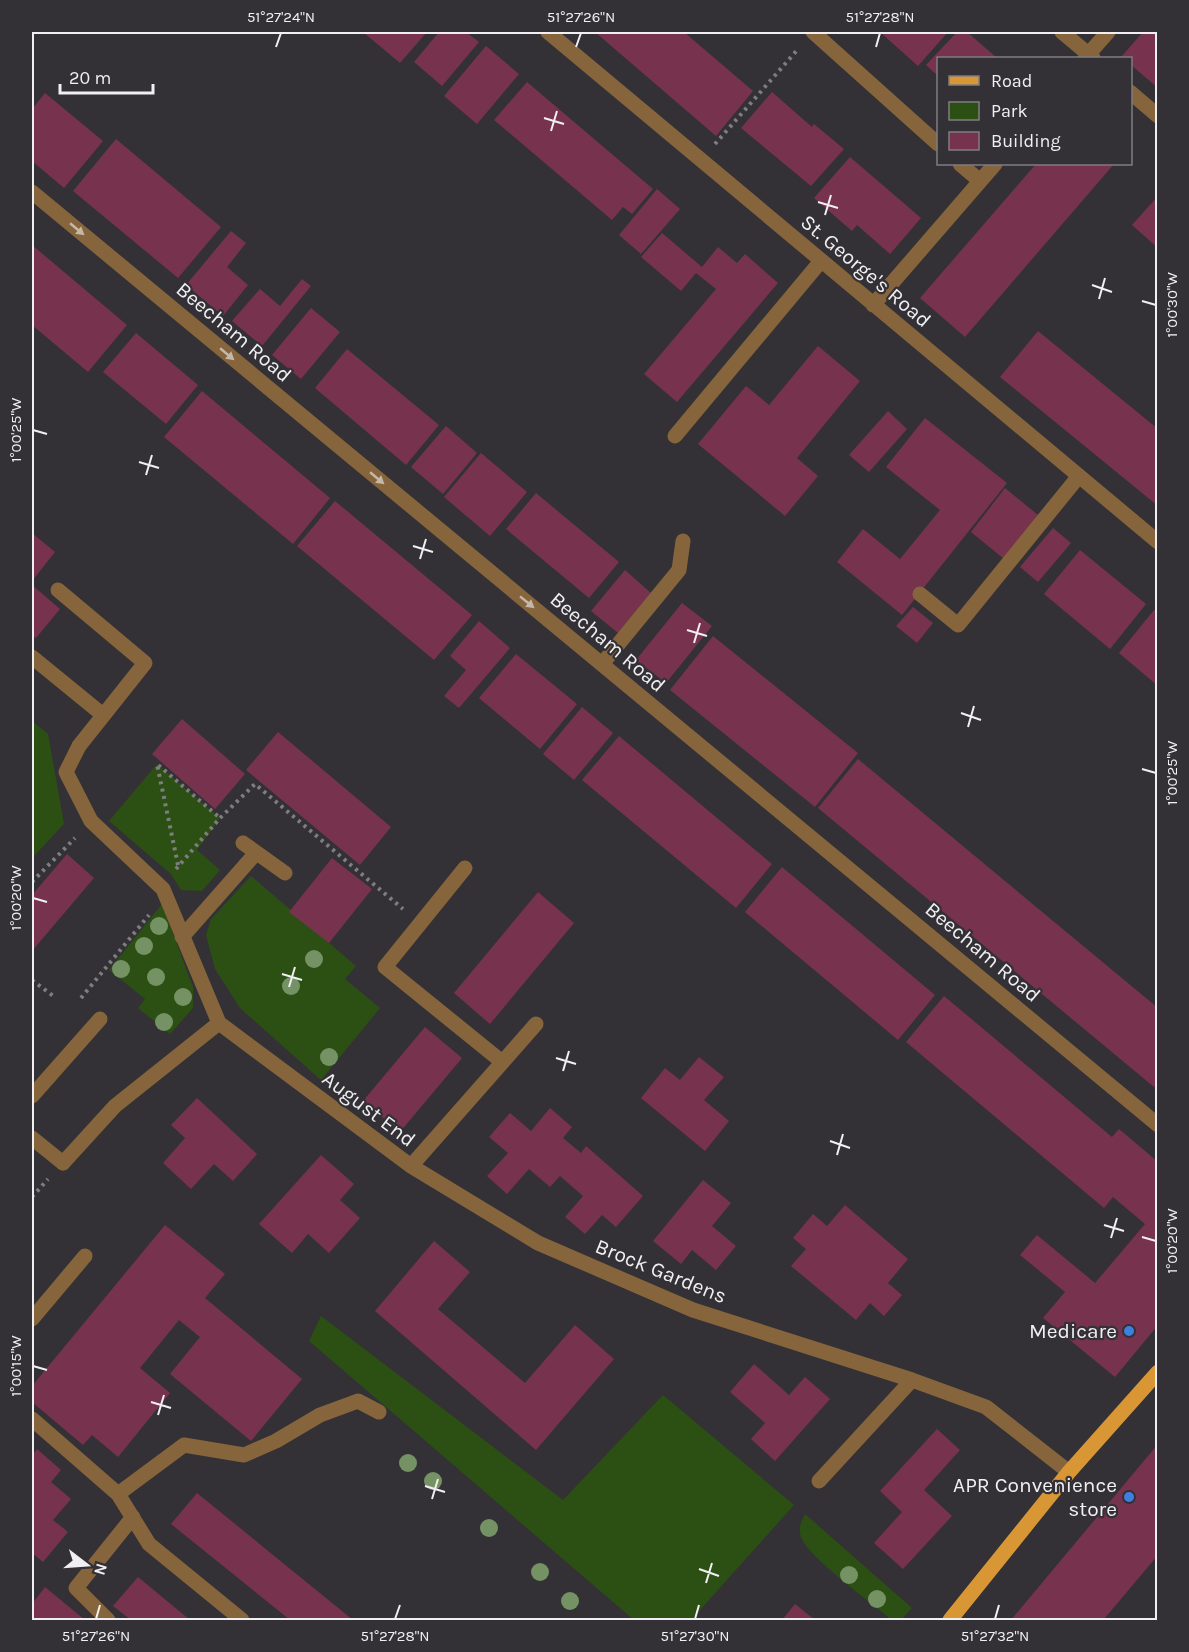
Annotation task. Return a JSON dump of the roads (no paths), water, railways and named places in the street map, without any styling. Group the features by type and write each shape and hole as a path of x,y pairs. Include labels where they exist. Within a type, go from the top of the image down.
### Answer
{"main road":[{"path":"950,1620 1069,1472 1158,1372"}],"street":[{"name":"St. George's Road","path":"548,32 1158,542"},
{"path":"813,32 937,142"},
{"path":"1062,32 1089,57 1108,32"},
{"path":"1132,93 1158,116"},
{"path":"961,165 980,181"},
{"path":"873,305 994,165"},
{"name":"Beecham Road","path":"32,192 1158,1125"},
{"path":"675,436 821,261"},
{"path":"920,594 958,625 1079,476"},
{"path":"602,664 679,570 683,541"},
{"path":"32,1138 63,1163 115,1106 219,1023 163,890 91,821 66,772 79,746 145,663 58,590"},
{"path":"32,657 103,715"},
{"path":"243,843 285,873"},
{"path":"182,937 256,853"},
{"path":"465,868 386,967 501,1061"},
{"path":"32,1096 100,1018"},
{"name":"August End","path":"219,1023 411,1166 501,1061 536,1024"},
{"name":"Brock Gardens","path":"411,1166 538,1243 693,1310 912,1380 986,1407 1069,1472"},
{"path":"32,1319 85,1256"},
{"path":"819,1481 912,1380"},
{"path":"118,1494 184,1445 244,1455 276,1441 320,1415 358,1401 379,1412"},
{"path":"32,1419 118,1494 149,1544 242,1620"},
{"path":"108,1620 76,1588 133,1517"}],"place":[{"name":"Medicare","path":"1129,1331"},
{"name":"APR Convenience store","path":"1129,1497"}]}
